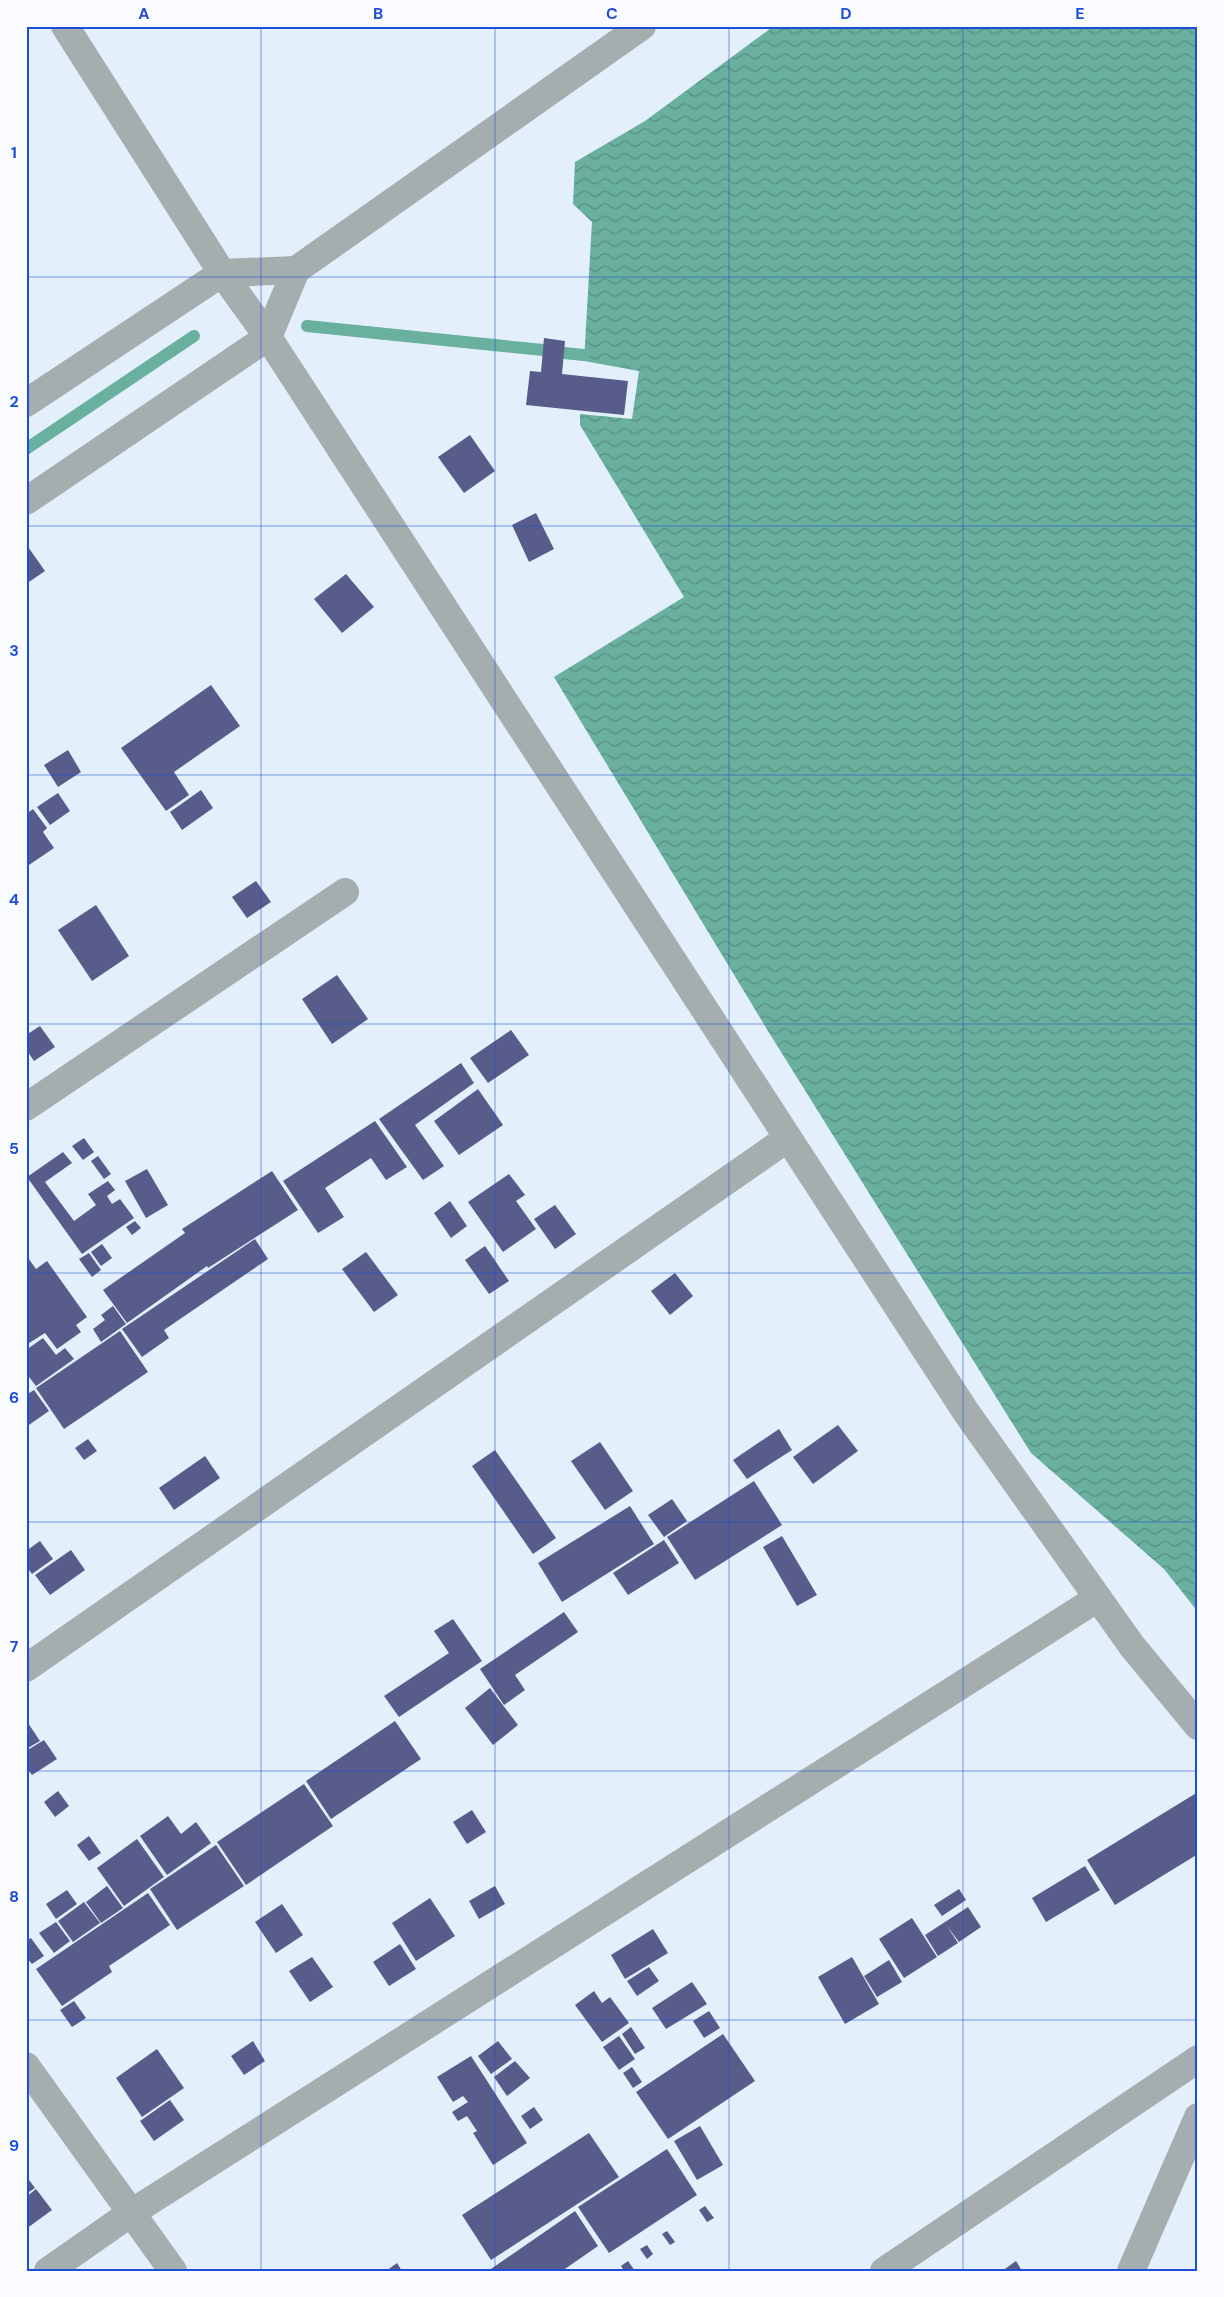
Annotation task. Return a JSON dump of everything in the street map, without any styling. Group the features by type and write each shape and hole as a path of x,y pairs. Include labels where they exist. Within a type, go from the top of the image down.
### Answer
{"street":[{"path":"65,26 222,273 268,337 966,1412 1132,1646 1198,1726"},
{"path":"26,501 268,337 296,270 642,26"},
{"path":"26,403 222,273 296,270"},
{"path":"26,1108 345,892"},
{"path":"26,1668 788,1138"},
{"path":"48,2271 131,2212 1098,1598"},
{"path":"884,2271 1198,2059"},
{"path":"26,2066 173,2271"},
{"path":"1131,2271 1198,2117"}],"water":[{"path":"774,26 1198,26 1198,1612 1164,1569 1031,1453 768,1031 554,677 684,597 580,425 580,414 632,419 639,371 584,361 592,222 573,204 575,162 645,121"}],"building":[{"path":"544,338 565,341 562,374 628,381 624,415 526,405 530,371 541,372"},
{"path":"470,435 495,471 464,493 438,457"},
{"path":"536,513 554,549 529,562 512,525"},
{"path":"26,544 45,571 26,584"},
{"path":"346,574 374,607 342,633 314,599"},
{"path":"211,685 240,726 174,772 189,795 166,811 121,748"},
{"path":"68,750 81,772 58,787 44,765"},
{"path":"201,790 213,808 182,830 170,812"},
{"path":"58,793 70,811 50,825 37,807"},
{"path":"33,809 47,828 43,832 54,848 26,867 26,814"},
{"path":"256,881 271,902 247,918 232,897"},
{"path":"96,905 129,956 92,981 58,930"},
{"path":"337,975 368,1019 332,1044 302,999"},
{"path":"40,1026 55,1047 34,1061 26,1049 26,1035"},
{"path":"511,1030 529,1055 488,1083 470,1058"},
{"path":"461,1063 474,1083 415,1125 444,1166 423,1180 379,1119"},
{"path":"478,1089 503,1125 459,1155 434,1121"},
{"path":"375,1121 407,1167 386,1180 371,1158 325,1188 344,1217 318,1233 283,1181"},
{"path":"84,1138 94,1152 83,1160 72,1146"},
{"path":"63,1152 72,1163 45,1182 74,1221 96,1205 88,1194 108,1181 115,1190 107,1196 112,1204 120,1199 134,1218 82,1254 27,1177"},
{"path":"98,1156 111,1174 104,1179 91,1161"},
{"path":"147,1169 168,1205 146,1218 125,1181"},
{"path":"272,1171 298,1210 208,1268 207,1266 127,1323 103,1290 185,1233 182,1229"},
{"path":"509,1174 525,1195 516,1201 536,1229 503,1252 468,1202"},
{"path":"450,1201 467,1226 451,1238 434,1213"},
{"path":"555,1205 576,1234 555,1249 534,1219"},
{"path":"135,1221 141,1228 132,1235 126,1227"},
{"path":"255,1239 268,1259 164,1330 169,1338 142,1357 122,1329"},
{"path":"102,1244 112,1258 101,1266 91,1252"},
{"path":"485,1246 509,1281 489,1294 465,1260"},
{"path":"366,1252 398,1295 374,1312 342,1269"},
{"path":"89,1253 101,1270 92,1277 79,1259"},
{"path":"26,1255 36,1269 47,1261 87,1317 76,1325 81,1332 57,1349 45,1333 26,1345"},
{"path":"675,1273 693,1296 670,1315 651,1291"},
{"path":"113,1306 126,1324 101,1342 93,1329 105,1320 101,1315"},
{"path":"120,1331 148,1372 64,1429 36,1388"},
{"path":"43,1338 56,1355 65,1348 74,1359 36,1386 26,1373 26,1350"},
{"path":"34,1390 49,1411 26,1427 26,1395"},
{"path":"838,1425 858,1451 813,1484 793,1457"},
{"path":"779,1429 792,1450 747,1479 733,1460"},
{"path":"88,1439 97,1451 84,1460 75,1448"},
{"path":"600,1442 633,1491 605,1510 571,1461"},
{"path":"495,1450 556,1538 533,1554 472,1466"},
{"path":"205,1456 220,1478 174,1510 159,1488"},
{"path":"754,1481 782,1525 695,1580 667,1537"},
{"path":"672,1499 687,1521 664,1537 648,1515"},
{"path":"630,1506 654,1544 562,1602 538,1563"},
{"path":"782,1536 817,1595 797,1606 763,1547"},
{"path":"664,1540 679,1563 628,1595 613,1573"},
{"path":"40,1541 53,1559 32,1574 26,1566 26,1551"},
{"path":"71,1550 85,1570 50,1595 35,1575"},
{"path":"564,1612 578,1632 515,1675 525,1690 504,1705 480,1669"},
{"path":"453,1619 482,1661 399,1717 384,1696 449,1653 434,1631"},
{"path":"490,1688 518,1725 493,1745 465,1708"},
{"path":"26,1720 40,1741 26,1749"},
{"path":"395,1721 421,1759 331,1819 306,1781"},
{"path":"44,1740 57,1759 32,1775 26,1767 26,1751"},
{"path":"304,1784 333,1826 246,1885 217,1842"},
{"path":"58,1791 69,1806 55,1817 44,1802"},
{"path":"1198,1792 1198,1854 1115,1905 1087,1860"},
{"path":"472,1810 486,1832 467,1844 453,1822"},
{"path":"168,1816 181,1834 196,1822 211,1843 167,1875 140,1836"},
{"path":"89,1836 101,1853 89,1861 77,1845"},
{"path":"137,1839 164,1877 124,1906 97,1868"},
{"path":"216,1845 244,1886 177,1930 150,1889"},
{"path":"1085,1866 1100,1890 1046,1922 1032,1898"},
{"path":"107,1886 123,1908 101,1923 86,1902"},
{"path":"495,1886 505,1904 479,1919 469,1901"},
{"path":"959,1889 966,1900 942,1916 934,1905"},
{"path":"67,1890 77,1904 56,1919 46,1904"},
{"path":"148,1893 170,1925 109,1966 112,1972 62,2006 36,1969"},
{"path":"430,1898 455,1936 416,1961 392,1923"},
{"path":"84,1902 100,1923 73,1942 58,1921"},
{"path":"282,1904 303,1935 276,1953 255,1922"},
{"path":"968,1907 981,1927 959,1942 947,1926 958,1943 938,1956 925,1935"},
{"path":"912,1918 937,1957 904,1978 879,1939"},
{"path":"56,1922 70,1941 54,1953 39,1933"},
{"path":"653,1929 668,1953 625,1979 611,1955"},
{"path":"31,1938 44,1956 32,1964 26,1957 26,1941"},
{"path":"400,1944 416,1969 389,1986 373,1962"},
{"path":"312,1957 333,1987 310,2002 289,1971"},
{"path":"852,1957 879,2004 845,2024 818,1977"},
{"path":"889,1960 902,1982 877,1997 864,1976"},
{"path":"649,1967 659,1981 637,1996 627,1981"},
{"path":"692,1982 707,2004 666,2029 652,2008"},
{"path":"594,1991 602,2003 610,1997 629,2023 602,2042 575,2005"},
{"path":"74,2001 86,2018 72,2027 60,2010"},
{"path":"709,2011 720,2028 704,2038 693,2021"},
{"path":"631,2027 645,2048 635,2054 622,2034"},
{"path":"723,2034 755,2081 668,2139 636,2092"},
{"path":"619,2036 635,2059 619,2070 603,2047"},
{"path":"253,2041 265,2061 244,2075 231,2056"},
{"path":"498,2041 512,2059 491,2074 478,2056"},
{"path":"157,2049 184,2088 142,2117 116,2078"},
{"path":"471,2056 527,2143 493,2165 473,2133 477,2131 467,2116 458,2121 452,2112 468,2102 463,2096 453,2102 437,2077"},
{"path":"515,2061 530,2078 507,2096 494,2077"},
{"path":"632,2067 642,2082 633,2088 623,2073"},
{"path":"170,2100 184,2120 154,2141 140,2121"},
{"path":"534,2107 543,2120 530,2129 521,2116"},
{"path":"700,2126 723,2165 697,2180 674,2141"},
{"path":"589,2133 619,2177 491,2260 462,2215"},
{"path":"667,2149 697,2195 609,2253 578,2207"},
{"path":"26,2176 35,2188 26,2194"},
{"path":"36,2189 52,2210 26,2229 26,2197"},
{"path":"705,2206 714,2218 707,2222 699,2210"},
{"path":"575,2211 598,2246 562,2271 488,2271"},
{"path":"667,2231 675,2242 670,2245 662,2234"},
{"path":"647,2245 653,2254 647,2259 640,2249"},
{"path":"628,2261 635,2271 624,2271 621,2266"},
{"path":"1016,2261 1022,2271 1002,2271"},
{"path":"397,2263 402,2271 386,2271"}],"waterway":[{"path":"307,326 543,350"},
{"path":"26,449 194,336"},
{"path":"564,353 584,355"}]}
